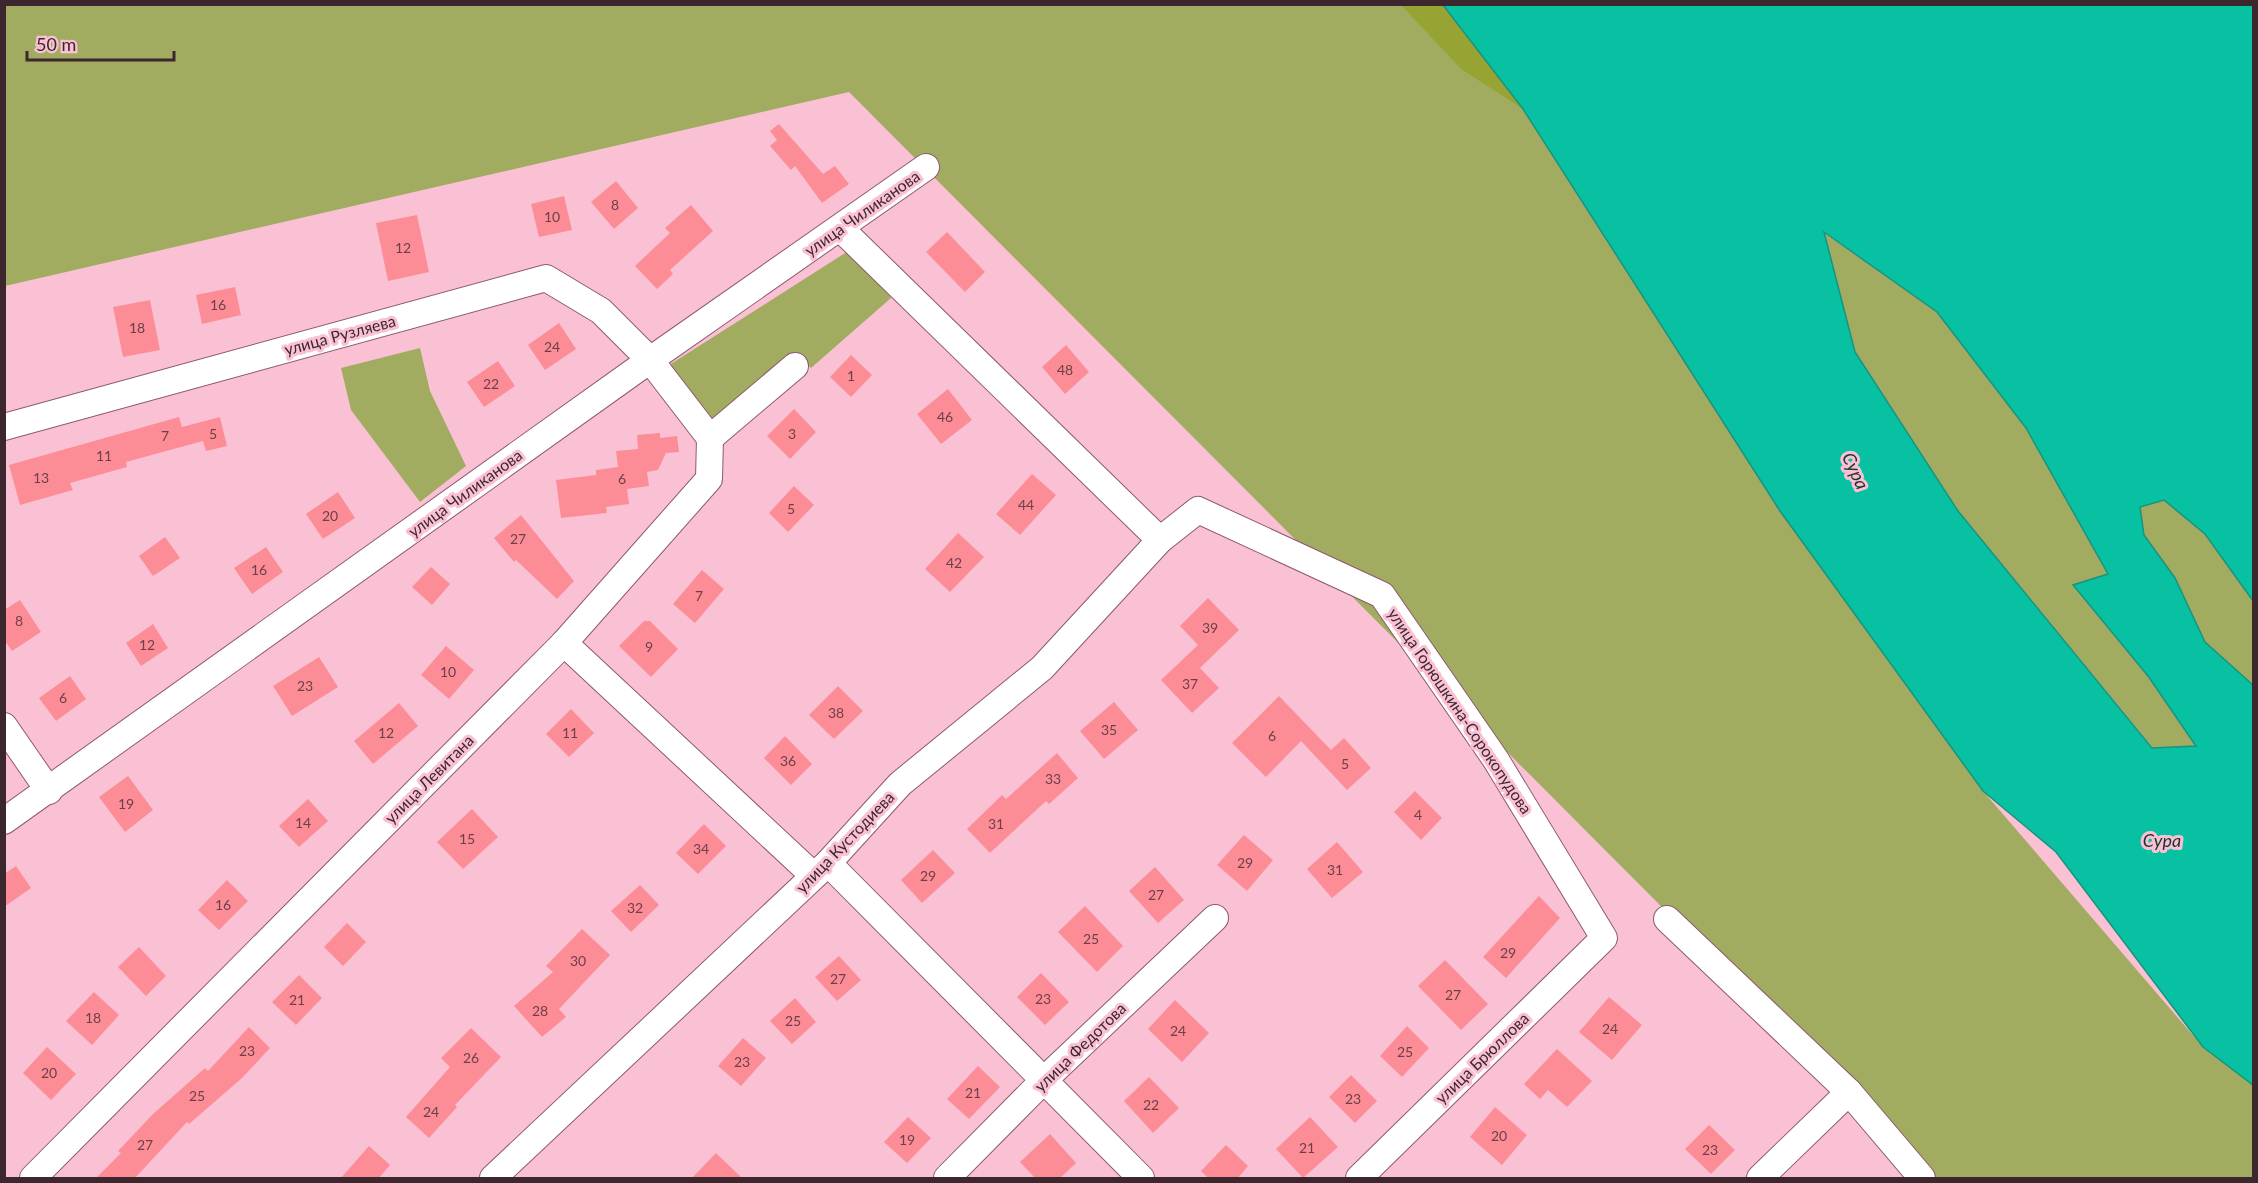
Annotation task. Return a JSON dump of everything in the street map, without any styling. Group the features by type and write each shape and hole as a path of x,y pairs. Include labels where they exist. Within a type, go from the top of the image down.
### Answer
{"street":[{"name":"улица Чиликанова","path":"4,821 650,360 926,167"},
{"path":"840,228 1160,540"},
{"name":"улица Рузляева","path":"4,427 546,278 601,311 650,360 710,438"},
{"path":"710,438 795,366"},
{"name":"улица Левитана","path":"33,1179 564,643 709,479 710,438"},
{"name":"улица Кустодиева","path":"493,1179 821,869 900,784 1042,668 1160,540 1198,510"},
{"name":"улица Горюшкина-Сорокопудова","path":"1198,510 1382,595 1496,760 1604,938"},
{"path":"564,643 821,869 1044,1080 1141,1179"},
{"path":"4,726 49,791"},
{"name":"улица Федотова","path":"946,1179 1044,1080 1215,918"},
{"path":"1667,919 1849,1092 1922,1179"},
{"name":"улица Брюллова","path":"1359,1179 1604,938"},
{"path":"1760,1179 1849,1092"}],"shaded area":[{"path":"4,5 1415,5 1523,109 1983,791 2203,1047 2253,1081 2253,1178 1932,1178 849,92 5,286"},
{"path":"1401,5 1443,5 1523,109 1461,69"},
{"path":"1823,232 1937,312 2026,428 2109,574 2074,585 2148,676 2197,746 2153,748 1958,511 1855,352"},
{"path":"853,248 891,298 811,368 794,353 710,423 666,367"},
{"path":"420,348 430,391 466,466 420,502 351,410 341,368"},
{"path":"2164,499 2205,534 2253,601 2253,685 2205,642 2175,578 2144,535 2140,507"}],"water":[{"name":"Сура","path":"1443,5 2253,5 2253,601 2205,534 2164,500 2140,507 2144,535 2175,578 2205,642 2253,685 2253,1085 2203,1047 2056,852 1983,791 1780,511 1523,109","holes":["1824,232 1937,312 2026,428 2108,574 2073,585 2148,676 2196,746 2152,748 1958,511 1855,352"]}],"building":[{"path":"779,124 823,174 835,166 849,184 822,203 795,166 791,170 770,146 777,140 770,131"},
{"path":"616,181 638,208 614,229 591,202"},
{"path":"564,196 572,230 539,237 531,204"},
{"path":"691,205 713,231 670,270 673,274 657,289 635,266 670,233 665,228"},
{"path":"417,215 429,272 388,281 376,223"},
{"path":"947,232 985,272 965,292 926,252"},
{"path":"235,287 241,315 202,324 196,295"},
{"path":"150,300 160,350 123,357 113,307"},
{"path":"559,323 576,349 545,370 528,345"},
{"path":"1066,345 1089,372 1065,394 1042,367"},
{"path":"851,355 872,375 851,397 830,377"},
{"path":"498,361 515,386 484,407 467,382"},
{"path":"948,389 972,420 941,444 917,414"},
{"path":"794,409 816,432 790,459 767,436"},
{"path":"179,417 182,427 220,417 227,446 206,451 203,441 126,462 127,467 70,483 73,490 20,505 9,465"},
{"path":"660,433 660,438 677,436 679,452 666,453 658,470 647,472 649,486 627,489 629,504 606,507 607,513 561,518 556,480 596,475 596,470 618,467 616,451 638,449 637,435"},
{"path":"1032,474 1056,495 1020,535 996,514"},
{"path":"794,486 814,505 788,532 769,513"},
{"path":"338,492 355,518 323,539 306,514"},
{"path":"521,515 574,581 557,599 516,560 514,562 494,538"},
{"path":"958,533 984,557 950,592 925,569"},
{"path":"165,537 180,558 153,576 139,556"},
{"path":"266,547 283,572 252,594 234,568"},
{"path":"431,567 450,584 432,605 412,587"},
{"path":"702,570 724,589 695,623 673,604"},
{"path":"1208,598 1239,630 1200,668 1219,688 1192,713 1161,680 1198,645 1180,626"},
{"path":"20,600 41,632 12,651 4,640 4,610"},
{"path":"644,621 650,621 678,649 651,677 619,646"},
{"path":"153,624 168,648 141,666 126,643"},
{"path":"446,646 474,670 449,699 421,675"},
{"path":"319,657 338,687 292,716 273,686"},
{"path":"70,676 86,699 56,721 39,698"},
{"path":"838,686 863,711 834,739 809,715"},
{"path":"1279,696 1331,750 1344,738 1371,768 1347,790 1301,741 1266,777 1232,743"},
{"path":"1114,702 1138,730 1104,759 1080,731"},
{"path":"399,703 418,726 373,764 354,741"},
{"path":"571,709 594,733 569,757 546,734"},
{"path":"785,736 812,764 791,785 764,758"},
{"path":"1057,753 1078,778 1049,804 1046,801 990,853 967,829 1002,795 1006,799"},
{"path":"128,776 153,810 125,832 99,797"},
{"path":"1415,791 1442,818 1421,840 1394,812"},
{"path":"308,799 328,821 299,847 279,826"},
{"path":"472,809 498,837 463,869 437,842"},
{"path":"704,824 726,846 698,874 676,853"},
{"path":"1244,835 1273,860 1247,891 1217,865"},
{"path":"1337,842 1363,872 1332,898 1307,869"},
{"path":"933,850 955,873 922,903 901,880"},
{"path":"16,866 31,888 4,907 4,874"},
{"path":"1155,867 1184,900 1158,923 1129,891"},
{"path":"227,880 248,901 219,930 198,910"},
{"path":"640,885 659,905 631,932 611,911"},
{"path":"1539,896 1560,918 1506,978 1483,957"},
{"path":"1085,906 1123,946 1097,972 1058,932"},
{"path":"347,923 366,942 343,966 324,947"},
{"path":"582,929 610,955 559,1009 566,1017 542,1037 514,1006 553,972 546,966"},
{"path":"139,947 166,976 146,996 118,967"},
{"path":"839,956 861,980 837,1001 815,977"},
{"path":"1445,960 1488,1004 1461,1030 1418,986"},
{"path":"1041,973 1069,1002 1045,1025 1017,997"},
{"path":"299,975 322,998 296,1025 272,1002"},
{"path":"94,992 119,1015 92,1045 66,1021"},
{"path":"1609,997 1642,1025 1612,1060 1579,1032"},
{"path":"795,998 816,1022 792,1044 770,1021"},
{"path":"1175,1000 1209,1033 1182,1062 1148,1029"},
{"path":"1407,1026 1429,1048 1402,1077 1380,1056"},
{"path":"249,1027 270,1048 242,1078 189,1124 187,1122 134,1179 95,1179 121,1153 118,1151 153,1114 205,1068 208,1071"},
{"path":"471,1028 501,1057 455,1105 457,1107 429,1138 406,1117 450,1067 441,1058"},
{"path":"743,1038 766,1058 741,1086 718,1066"},
{"path":"47,1047 76,1074 51,1100 23,1073"},
{"path":"1557,1049 1592,1081 1567,1107 1548,1090 1540,1099 1524,1084"},
{"path":"978,1066 1000,1087 969,1119 947,1099"},
{"path":"1351,1075 1377,1101 1355,1123 1329,1097"},
{"path":"1149,1077 1179,1108 1153,1133 1124,1101"},
{"path":"1495,1107 1527,1135 1502,1165 1470,1137"},
{"path":"908,1117 931,1138 907,1163 884,1142"},
{"path":"1310,1117 1338,1147 1303,1178 1276,1149"},
{"path":"1709,1125 1735,1150 1711,1174 1685,1149"},
{"path":"1050,1134 1076,1163 1059,1179 1036,1179 1020,1162"},
{"path":"1226,1145 1248,1166 1237,1179 1209,1179 1201,1171"},
{"path":"369,1146 390,1165 378,1179 340,1179"},
{"path":"716,1153 743,1179 691,1179"}]}
